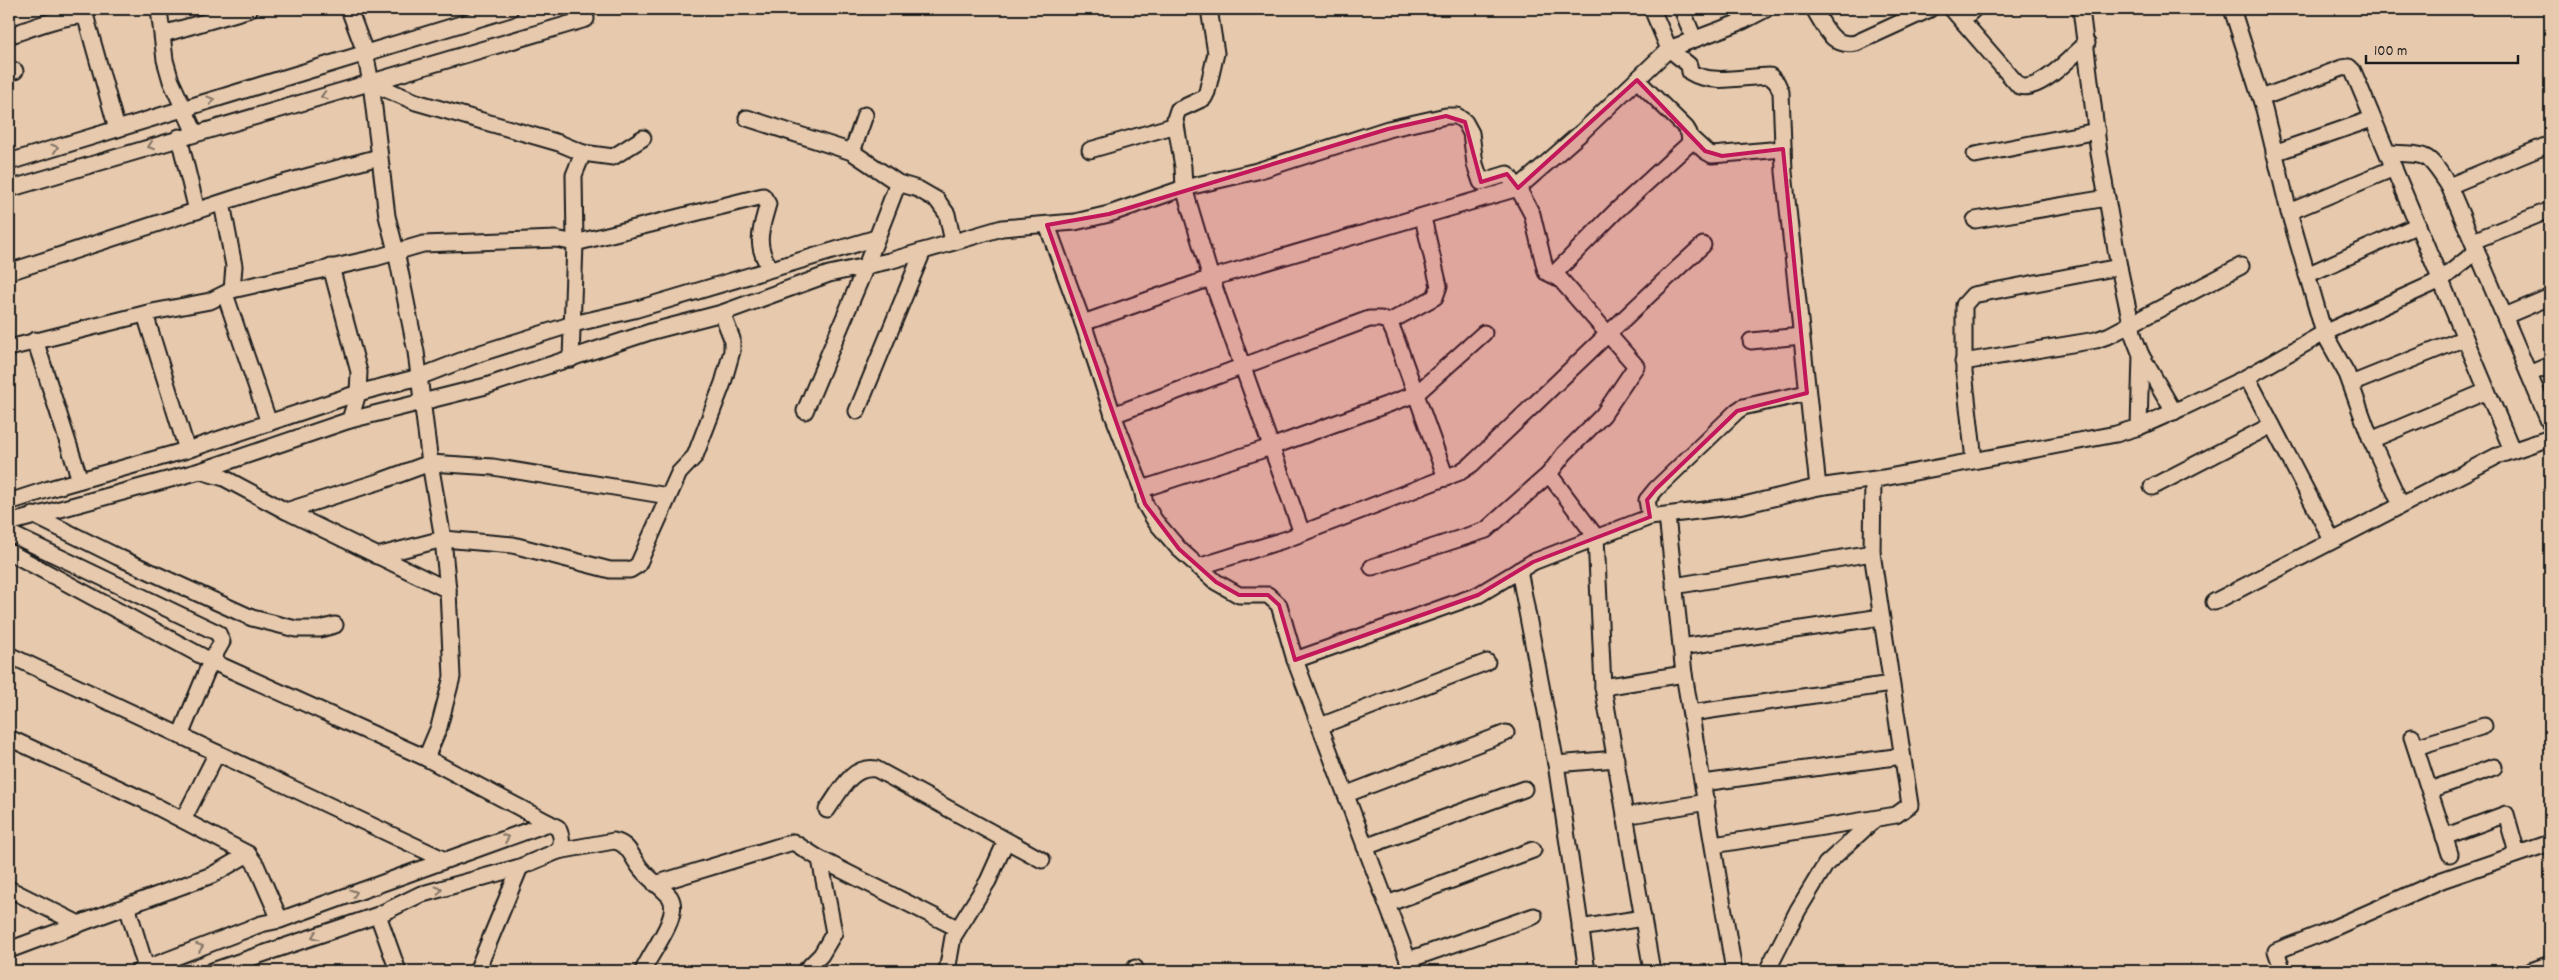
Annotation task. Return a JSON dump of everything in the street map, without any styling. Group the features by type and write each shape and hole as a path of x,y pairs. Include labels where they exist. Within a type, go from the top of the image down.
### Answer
{"street":[{"path":"159,9 165,60 182,109 195,133"},
{"path":"163,34 250,9"},
{"path":"349,9 365,52 371,83 387,216 396,251 419,377 430,463 443,539 448,590 452,677 439,727 426,758"},
{"path":"9,162 510,9"},
{"path":"9,189 179,137 371,83 586,19 582,9"},
{"path":"1209,9 1216,52 1207,92 1204,98 1178,110 1175,119 1183,167 1184,188 1211,278 1302,533"},
{"path":"1652,9 1670,49 1689,65 1690,72 1698,77 1733,79 1770,76 1777,83 1781,92 1783,149 1818,487"},
{"path":"1682,9 1694,39"},
{"path":"1083,323 1211,278 1423,218 1518,188 1670,49 1743,21 1766,9"},
{"path":"1814,9 1832,37 1846,45 1856,43 1930,9"},
{"path":"1974,9 1957,14 2019,86 2026,88 2038,84 2087,43"},
{"path":"2081,9 2107,198 2131,323 2140,354 2174,412"},
{"path":"2232,9 2261,98 2289,212 2324,333 2351,384 2371,440 2401,505"},
{"path":"14,34 70,17 82,16 86,18 117,129"},
{"path":"2261,98 2349,67 2388,153 2512,450"},
{"path":"1637,80 1686,128 1690,138 1704,151 1712,155 1783,149"},
{"path":"371,83 416,102 559,143 583,153 613,157 642,138"},
{"path":"852,152 865,115"},
{"path":"9,523 200,471 350,420 486,386 653,331 722,312 829,274 866,266 1002,228 1075,222 1109,214 1184,188 1256,171 1388,129 1446,116 1457,116 1465,122 1471,133 1475,164 1481,182 1507,174 1518,188 1532,214 1546,272 1560,279 1636,366 1603,415 1564,454 1549,474 1486,530 1372,567"},
{"path":"747,118 852,152 898,182 918,189 936,200 947,214 953,242"},
{"path":"2274,153 2372,118"},
{"path":"1090,150 1176,125"},
{"path":"1975,156 2097,131"},
{"path":"179,137 197,211"},
{"path":"1552,275 1616,211 1688,146 1690,138"},
{"path":"2449,186 2550,144"},
{"path":"571,359 575,244 574,174 583,153"},
{"path":"2388,153 2418,154 2431,159 2449,186 2550,424"},
{"path":"9,272 269,187 379,157"},
{"path":"2289,212 2394,168"},
{"path":"805,410 866,266 898,182"},
{"path":"9,348 145,314 210,301 228,292 375,258 423,244 556,239 575,244 763,196 768,204 760,230 760,247 770,268"},
{"path":"1975,220 2107,198"},
{"path":"222,203 234,266 228,292 269,423"},
{"path":"1295,660 1478,595 1532,562 1596,537 1615,532 1650,517 1744,505 1818,487 1873,480 2139,428 2246,376 2324,333 2441,280 2475,246 2550,210"},
{"path":"1113,415 1243,368 1369,319 1381,319 1389,322 1435,298 1438,286 1423,218"},
{"path":"1047,225 1083,323 1113,415 1142,489 1145,504 1155,521 1198,567 1216,582 1239,595 1262,594 1275,600 1278,605 1295,660 1347,794 1409,966 1534,916"},
{"path":"2307,276 2418,225"},
{"path":"9,503 80,480 187,450 358,393 419,377 481,353 573,324 634,310 876,238"},
{"path":"1198,567 1302,533 1446,478 1472,464 1576,366 1608,332 1703,245"},
{"path":"856,411 922,251"},
{"path":"1963,362 2096,340 2110,336 2131,323 2241,266"},
{"path":"331,267 359,372 358,393 350,420"},
{"path":"1974,460 1963,362 1964,305 1973,295 2119,267"},
{"path":"2504,316 2550,297"},
{"path":"377,556 443,539 513,545 610,570 630,570 642,559 679,473 696,456 723,383 732,351 732,339 722,312"},
{"path":"145,314 187,450"},
{"path":"1389,322 1446,478"},
{"path":"1142,489 1271,447 1416,394 1484,333"},
{"path":"1751,341 1801,336"},
{"path":"2351,384 2465,338"},
{"path":"35,340 80,480"},
{"path":"2139,428 2140,354"},
{"path":"2529,374 2550,365"},
{"path":"2246,376 2332,540"},
{"path":"2371,440 2487,391"},
{"path":"1650,517 1647,500 1656,489 1737,411 1743,407 1807,393"},
{"path":"2152,487 2272,425"},
{"path":"2214,602 2332,540 2512,450 2550,438"},
{"path":"286,511 381,481 430,463 493,467 668,496"},
{"path":"200,471 224,478 286,511 448,590"},
{"path":"1549,474 1596,537 1603,687 1652,971"},
{"path":"1714,845 1896,815 1910,805 1872,553 1873,480"},
{"path":"9,503 118,557 252,618 277,626 296,629 335,625"},
{"path":"1667,516 1684,674 1734,971"},
{"path":"9,533 218,633 222,642 180,736"},
{"path":"9,552 212,661 426,758 558,828 562,836 562,846 558,851"},
{"path":"1674,586 1872,553"},
{"path":"1520,570 1556,764 1587,971"},
{"path":"1681,647 1881,617"},
{"path":"9,655 445,860"},
{"path":"1320,726 1487,662"},
{"path":"1603,687 1684,674"},
{"path":"1691,713 1891,684"},
{"path":"2450,854 2414,742 2484,726"},
{"path":"1347,794 1506,733"},
{"path":"9,738 183,820 248,854 256,865 280,920"},
{"path":"183,820 217,753"},
{"path":"1703,783 1902,756"},
{"path":"1556,764 1616,759"},
{"path":"2430,790 2494,767"},
{"path":"827,810 852,774 867,768 876,769 1006,842 1042,860"},
{"path":"1365,847 1524,789"},
{"path":"1625,816 1707,802"},
{"path":"2444,837 2506,814 2517,853"},
{"path":"1767,971 1798,910 1826,864 1852,838 1876,818"},
{"path":"127,906 144,970 262,924 280,920 548,823"},
{"path":"212,971 378,915 419,895 520,867 558,851 614,841 621,842 627,846 643,873 669,896 672,911 666,929 643,971"},
{"path":"655,884 793,842 820,859 958,928"},
{"path":"946,971 952,937 988,881 1006,842"},
{"path":"2283,971 2276,951 2433,884 2550,843"},
{"path":"1387,904 1533,850"},
{"path":"9,950 212,874 248,854"},
{"path":"805,971 821,956 834,933 820,859"},
{"path":"477,971 520,867"},
{"path":"413,872 419,895"},
{"path":"9,889 79,924"},
{"path":"378,915 398,971"},
{"path":"1580,928 1643,918"},
{"path":"2530,971 2550,964"}],"highlighted area":[{"path":"1637,80 1705,151 1722,156 1783,149 1807,393 1737,411 1656,489 1647,500 1650,517 1533,562 1478,595 1295,660 1279,605 1268,595 1239,595 1216,582 1179,549 1145,504 1047,225 1109,214 1388,129 1446,116 1465,122 1481,182 1507,174 1518,188"}]}
